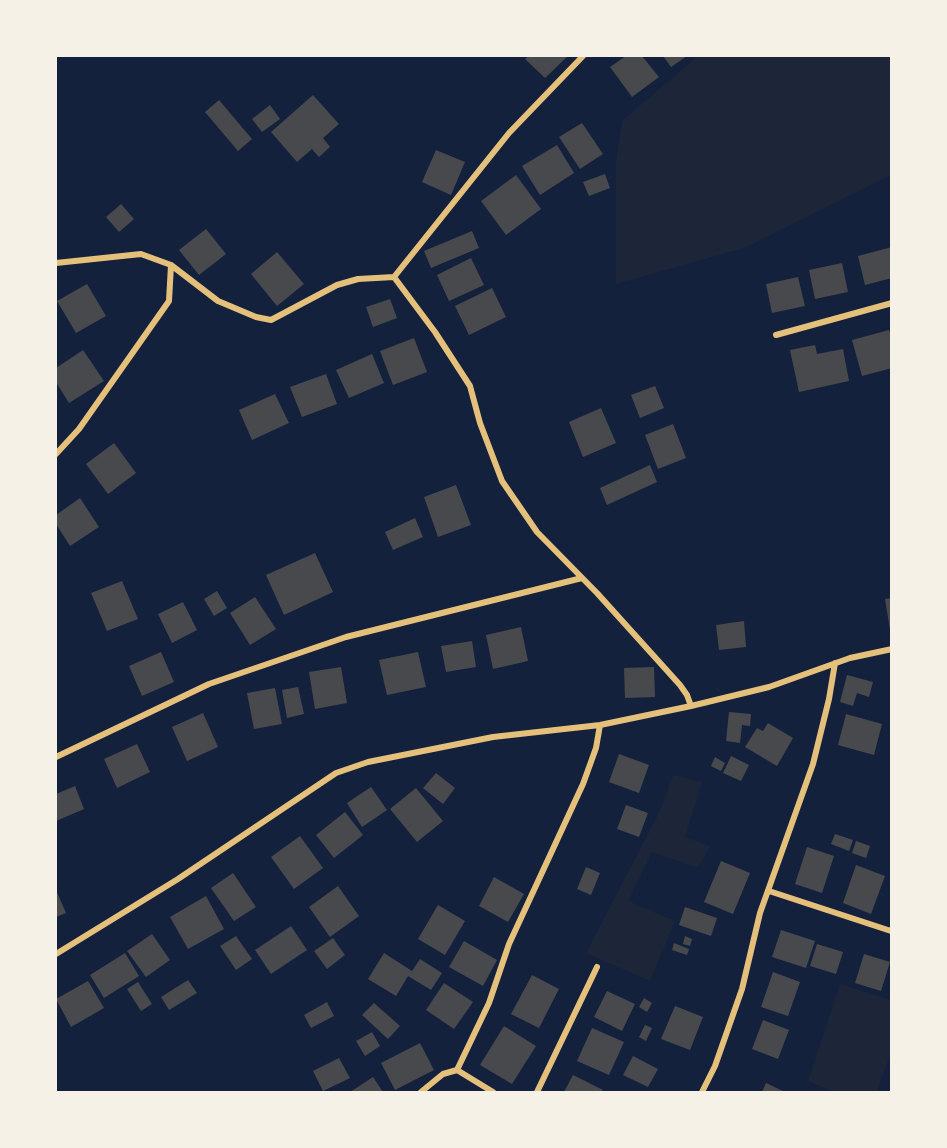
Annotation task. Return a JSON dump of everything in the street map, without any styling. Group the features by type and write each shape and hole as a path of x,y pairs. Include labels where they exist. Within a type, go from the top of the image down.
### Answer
{"street":[{"path":"56,262 141,254 171,265 218,302 256,317 271,320 337,285 358,279 394,277 509,133 583,56"},
{"path":"56,454 79,429 169,302 171,265"},
{"path":"394,277 435,332 470,386 480,423 502,481 537,532 680,685 691,706"},
{"path":"776,335 891,303"},
{"path":"56,757 209,684 346,637 582,578"},
{"path":"56,954 178,879 336,773 368,762 493,737 600,725 691,706 769,687 835,663 891,649"},
{"path":"702,1092 715,1066 742,989 756,924 813,764 835,663"},
{"path":"457,1070 489,1003 509,944 583,784 596,748 600,725"},
{"path":"769,891 891,931 891,929"},
{"path":"537,1092 597,967"},
{"path":"421,1092 443,1074 457,1070 493,1092"}],"shaded area":[{"path":"698,56 891,56 891,175 744,248 616,284 616,163 622,121"},
{"path":"673,775 702,782 685,837 710,846 698,868 652,852 628,901 675,921 650,981 586,953 660,811"},
{"path":"840,984 891,1000 891,1053 876,1092 834,1092 808,1081"}],"building":[{"path":"529,56 568,56 545,78 525,59"},
{"path":"626,56 642,56 659,77 632,97 610,67"},
{"path":"663,56 687,56 671,67"},
{"path":"313,95 339,124 323,138 330,147 319,157 312,149 297,162 271,132"},
{"path":"219,100 252,139 238,151 205,112"},
{"path":"270,105 280,119 262,132 252,119"},
{"path":"582,123 603,154 580,169 559,137"},
{"path":"557,145 574,173 540,195 522,166"},
{"path":"436,150 465,162 451,195 422,182"},
{"path":"605,174 610,188 589,196 583,182"},
{"path":"516,175 541,209 506,235 481,201"},
{"path":"121,204 134,219 119,232 106,217"},
{"path":"206,229 226,254 199,275 179,250"},
{"path":"472,231 479,248 431,268 424,251"},
{"path":"892,247 892,278 865,285 858,256"},
{"path":"277,252 304,284 277,306 251,274"},
{"path":"471,258 484,285 449,301 437,275"},
{"path":"842,263 848,292 815,299 809,270"},
{"path":"798,277 805,306 772,313 766,284"},
{"path":"87,284 106,316 76,333 57,301"},
{"path":"492,288 506,317 469,335 455,306"},
{"path":"390,299 397,318 373,327 366,307"},
{"path":"889,330 892,340 892,368 862,376 852,340"},
{"path":"414,338 427,372 393,385 380,351"},
{"path":"815,345 817,354 843,349 849,381 799,392 790,350"},
{"path":"83,350 104,381 69,403 56,382 56,368"},
{"path":"372,354 384,383 349,398 336,370"},
{"path":"326,374 337,404 302,417 290,387"},
{"path":"655,386 664,408 640,418 631,395"},
{"path":"275,394 289,423 252,440 239,410"},
{"path":"601,408 616,443 583,457 569,422"},
{"path":"673,424 686,458 658,469 645,435"},
{"path":"114,443 136,473 108,494 86,464"},
{"path":"650,465 657,482 607,505 600,488"},
{"path":"456,485 471,525 438,537 424,497"},
{"path":"80,498 99,527 70,546 56,524 56,515"},
{"path":"415,518 423,537 393,550 385,532"},
{"path":"315,553 333,592 284,615 266,575"},
{"path":"122,581 138,619 107,631 91,593"},
{"path":"217,591 227,608 214,616 204,599"},
{"path":"255,597 276,629 250,645 230,613"},
{"path":"892,598 892,630 890,630 885,599"},
{"path":"183,602 197,630 172,643 158,614"},
{"path":"744,621 746,647 719,650 716,625"},
{"path":"521,627 528,661 493,669 486,635"},
{"path":"472,641 476,667 446,672 441,646"},
{"path":"161,652 174,682 142,696 129,666"},
{"path":"418,652 426,687 387,695 379,660"},
{"path":"341,667 347,703 315,709 309,672"},
{"path":"654,667 655,697 625,698 624,668"},
{"path":"847,675 873,682 869,697 857,693 853,706 840,702"},
{"path":"298,687 304,714 287,718 282,690"},
{"path":"275,688 282,724 254,729 247,693"},
{"path":"729,712 751,714 750,726 742,725 740,743 726,741"},
{"path":"203,713 218,747 187,761 172,727"},
{"path":"846,714 882,724 874,755 838,745"},
{"path":"768,723 793,738 777,766 745,747 757,728 763,731"},
{"path":"137,744 150,772 117,788 104,759"},
{"path":"619,754 649,765 639,793 609,782"},
{"path":"731,756 749,765 741,781 723,773"},
{"path":"715,757 725,763 721,771 711,766"},
{"path":"436,773 455,788 443,804 423,788"},
{"path":"75,786 84,809 56,821 56,794"},
{"path":"371,787 387,810 362,827 347,803"},
{"path":"416,788 443,821 417,842 390,809"},
{"path":"626,805 648,813 639,837 617,829"},
{"path":"345,812 363,835 334,858 316,835"},
{"path":"835,834 853,840 849,851 831,844"},
{"path":"300,836 323,868 294,889 271,857"},
{"path":"856,841 870,846 866,858 852,853"},
{"path":"807,847 834,856 822,893 795,884"},
{"path":"721,861 750,873 733,914 704,902"},
{"path":"856,865 885,876 871,914 843,903"},
{"path":"586,867 600,873 591,895 577,889"},
{"path":"233,873 256,907 234,921 211,888"},
{"path":"494,877 524,894 508,922 479,906"},
{"path":"338,886 359,916 330,937 309,907"},
{"path":"56,890 66,913 56,917"},
{"path":"206,896 224,929 188,949 170,917"},
{"path":"438,905 465,921 445,955 418,939"},
{"path":"685,907 717,918 711,936 679,925"},
{"path":"291,926 307,950 271,974 255,950"},
{"path":"781,930 815,941 806,968 772,957"},
{"path":"152,934 170,960 146,977 127,951"},
{"path":"236,936 252,959 236,970 220,946"},
{"path":"685,936 692,939 690,946 683,944"},
{"path":"333,938 345,955 327,969 314,951"},
{"path":"464,941 497,960 483,986 449,967"},
{"path":"674,943 689,949 687,955 672,950"},
{"path":"817,944 843,952 836,974 810,966"},
{"path":"125,953 139,976 104,998 90,975"},
{"path":"384,953 412,971 420,959 442,973 431,990 408,976 396,996 368,979"},
{"path":"864,954 890,962 881,991 855,983"},
{"path":"773,972 800,982 788,1016 761,1007"},
{"path":"532,975 559,989 539,1028 511,1014"},
{"path":"188,980 197,993 169,1010 161,997"},
{"path":"88,981 104,1008 71,1027 56,999"},
{"path":"138,982 152,1004 141,1011 127,989"},
{"path":"444,983 473,1002 454,1029 426,1010"},
{"path":"607,991 635,1004 622,1031 594,1017"},
{"path":"644,998 652,1003 647,1012 639,1007"},
{"path":"327,1002 334,1016 311,1028 304,1015"},
{"path":"374,1003 400,1026 388,1039 362,1015"},
{"path":"675,1006 703,1017 690,1050 661,1039"},
{"path":"763,1020 789,1030 778,1059 752,1049"},
{"path":"645,1025 652,1028 646,1041 639,1037"},
{"path":"504,1026 536,1046 512,1084 480,1065"},
{"path":"592,1028 624,1042 609,1075 577,1061"},
{"path":"372,1032 380,1046 365,1056 356,1041"},
{"path":"420,1043 434,1070 395,1090 381,1063"},
{"path":"633,1056 658,1069 648,1087 623,1075"},
{"path":"339,1058 350,1078 323,1091 313,1071"},
{"path":"573,1075 603,1090 601,1092 564,1092"},
{"path":"373,1077 383,1092 350,1092"},
{"path":"766,1083 785,1092 762,1092"}]}
